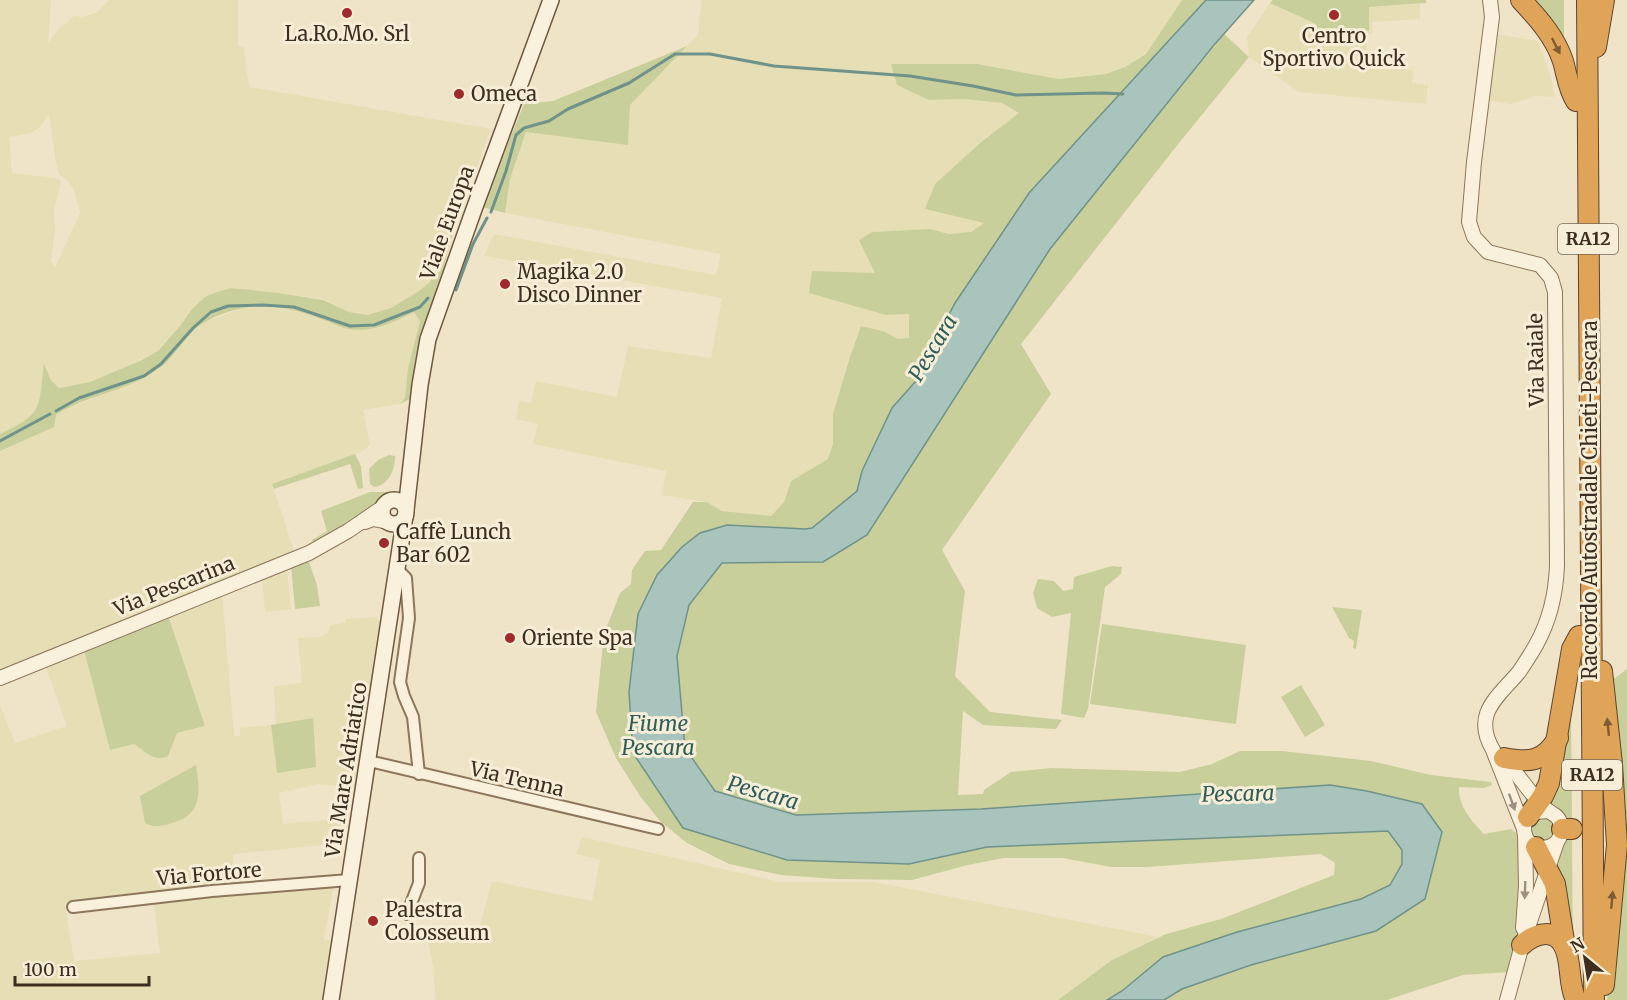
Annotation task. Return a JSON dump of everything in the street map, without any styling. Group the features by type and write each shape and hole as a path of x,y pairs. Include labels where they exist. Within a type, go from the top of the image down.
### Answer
{"highway":[{"path":"1521,0 1544,26 1557,46 1569,89 1576,101"},
{"name":"Raccordo Autostradale Chieti-Pescara","path":"1575,0 1581,1000"},
{"name":"Raccordo Autostradale Chieti-Pescara","path":"1587,0 1593,1000"},
{"path":"1587,81 1595,62 1604,0"},
{"path":"1590,550 1597,569 1609,828 1617,845 1603,1000"},
{"path":"1576,1000 1555,884 1533,823 1549,783 1572,649 1579,636"},
{"path":"1498,754 1522,761 1536,759 1549,751 1558,738"},
{"path":"1522,945 1530,938 1541,934 1551,935 1565,947"}],"main road":[{"name":"Viale Europa","path":"406,513 428,339 551,0"},
{"name":"Viale Europa","path":"386,504 411,467"},
{"path":"390,523 399,523 406,513 404,504 398,500 386,504 383,516 397,531 401,546"},
{"name":"Via Mare Adriatico","path":"331,1000 406,513"}],"street":[{"name":"Via Raiale","path":"1490,0 1492,17 1473,162 1470,222 1474,237 1488,252 1540,265 1553,284 1557,566 1551,609 1538,643 1519,672 1496,696 1485,717 1485,734 1498,754 1533,823 1522,945"},
{"name":"Via Pescarina","path":"0,678 309,553 360,524 386,504"},
{"name":"Via Pescarina","path":"360,524 374,519 390,523"},
{"path":"397,569 406,578 409,618 400,682 413,717 419,774"},
{"name":"Via Raiale","path":"1498,754 1533,823"},
{"name":"Via Tenna","path":"369,761 657,829"},
{"path":"1558,818 1564,833 1547,848 1533,823 1558,818"},
{"name":"Via Raiale","path":"1507,1000 1522,945 1564,833"},
{"path":"407,914 419,883 418,858"},
{"name":"Via Fortore","path":"72,907 212,891 349,880"}],"shaded area":[{"path":"0,0 51,0 48,43 60,27 76,15 82,18 97,12 109,0 238,0 238,46 244,47 249,87 491,129 430,282 419,291 391,308 367,315 349,312 323,299 231,288 205,298 192,309 159,350 119,371 90,382 59,388 51,380 45,366 38,408 26,422 0,434","holes":["49,114 59,174 74,190 80,213 55,268 51,261 55,231 54,210 61,181 55,178 12,173 9,137 31,133 40,127"]},
{"path":"702,0 1182,0 1146,54 1125,67 1106,74 1059,79 977,64 929,100 964,99 1002,103 1019,114 980,143 935,184 926,209 985,223 971,232 949,234 930,229 872,232 875,273 812,272 886,315 909,314 909,339 898,339 883,331 861,326 833,412 833,444 828,459 791,481 784,502 771,516 722,511 707,502 662,495 666,471 533,444 538,424 516,419 519,401 531,403 536,381 617,397 628,346 711,358 722,298 484,256 494,234 716,275 721,254 505,213 510,179 526,132 628,144 630,105 698,35"},
{"path":"1270,3 1316,24 1317,30 1369,31 1369,7 1420,4 1420,19 1372,22 1372,34 1367,34 1367,68 1413,70 1412,83 1428,85 1426,104 1299,92 1249,57 1247,37"},
{"path":"1494,34 1538,41 1552,81 1554,97 1535,96 1511,104 1486,100"},
{"path":"243,308 281,308 307,314 347,329 414,312 420,321 408,368 405,398 400,404 363,410 370,445 341,460 272,484 295,554 0,671 0,451 54,427 56,415 66,409 139,380 207,321"},
{"path":"287,568 291,609 265,612 262,577"},
{"path":"222,593 234,736 240,736 240,728 271,725 277,772 313,718 276,725 274,686 302,683 298,638 321,637 328,633 330,625 345,623 346,619 373,617 381,621 356,787 317,784 279,793 283,824 347,818 344,843 233,854 233,866 241,865 242,884 335,878 324,940 336,940 326,1000 0,1000 0,705 15,743 67,726 45,665 84,650 110,750 134,744 154,758 171,746 177,733 205,726 168,615","holes":["153,894 160,953 74,961 65,904"]},
{"path":"582,837 780,882 874,882 1159,937 1112,960 1058,1000 436,1000 426,929 478,933 492,881 592,901 600,860 576,854"}],"green space":[{"path":"1182,0 1206,0 1029,193 955,303 921,383 862,471 857,491 812,528 657,575 638,614 629,692 633,753 683,828 909,864 987,847 1388,831 1402,850 1402,864 1390,885 1361,899 1237,932 1163,957 1122,991 1107,1000 1058,1000 1112,960 1166,934 1221,919 1334,875 1335,863 1321,854 1147,867 1111,867 1063,858 1004,858 912,880 836,879 781,875 729,864 687,843 660,821 640,796 616,758 596,712 604,634 620,593 631,584 632,570 645,551 661,550 693,502 707,502 722,511 771,516 784,502 791,481 828,459 833,444 833,413 861,326 883,331 898,339 909,338 909,314 886,315 809,293 812,271 875,273 859,240 872,232 930,229 949,234 971,232 984,223 925,209 935,184 980,143 1019,113 1002,103 964,99 929,100 897,85 891,64 977,64 1059,79 1106,74 1125,67 1146,54"},
{"name":"Centro Sportivo Quick","path":"1273,0 1426,0 1426,3 1369,7 1369,31 1316,30 1316,24 1270,3"},
{"path":"1525,0 1564,0 1564,57"},
{"path":"1224,34 1249,57 1021,344 1051,394 942,550 965,591 955,676 990,712 1062,720 1056,729 983,725 963,711 958,795 983,794 984,790 1011,772 1052,768 1180,772 1212,764 1240,751 1282,751 1371,761 1431,775 1491,782 1492,785 1484,788 1459,787 1459,794 1466,812 1484,834 1511,829 1517,834 1520,903 1511,972 1463,975 1387,1000 1164,1000 1182,989 1251,965 1376,931 1441,832 1330,785 981,809 796,815 715,791 685,748 677,656 689,605 722,563 823,562 1050,249"},
{"path":"687,46 630,105 628,145 526,132 510,179 505,213 482,207 524,104 553,101"},
{"path":"457,218 425,336 414,397 400,404 405,398 408,368 420,321 414,312 383,326 358,330 342,327 294,310 263,306 243,308 214,317 195,329 168,360 152,373 67,409 56,415 54,427 0,451 0,434 25,421 36,408 41,391 44,364 51,380 59,388 90,382 140,361 159,350 192,309 205,297 231,288 323,300 349,312 367,315 391,308 430,282"},
{"path":"355,454 361,466 363,488 358,489 350,464 274,489 272,484"},
{"path":"389,455 395,456 392,471 384,483 374,487 370,484 369,469 378,460"},
{"path":"370,492 391,492 383,501 315,546 312,540 327,531 321,511"},
{"path":"308,559 317,585 320,606 295,609 291,566"},
{"path":"1112,566 1122,567 1121,574 1105,587 1088,709 1084,718 1061,714 1071,613 1052,617 1037,608 1033,593 1038,579 1054,581 1063,591 1073,589 1074,577"},
{"path":"1332,607 1362,610 1356,649 1353,648 1354,641 1349,638"},
{"path":"168,615 205,726 177,733 168,756 163,758 154,757 134,744 110,750 84,650"},
{"path":"1102,624 1246,645 1236,724 1090,704"},
{"path":"1627,669 1627,1000 1607,1000 1622,867 1611,678 1615,678"},
{"path":"1301,685 1325,725 1305,737 1281,697"},
{"path":"1571,698 1572,821 1567,822 1546,800"},
{"path":"313,718 316,767 277,773 271,725"},
{"path":"196,765 197,801 189,814 182,819 161,826 145,823 140,796"},
{"path":"1542,817 1551,820 1554,829 1551,838 1542,841 1533,838 1530,829 1533,820"},
{"path":"1572,835 1573,966 1553,870 1564,839"}],"water":[{"name":"Fiume Pescara","path":"1206,0 1254,0 1214,45 1050,249 867,535 823,562 722,563 689,605 677,656 685,748 715,791 796,815 981,809 1330,785 1422,804 1442,832 1425,899 1376,931 1251,965 1182,989 1164,1000 1107,1000 1122,991 1163,957 1237,932 1361,899 1390,885 1402,864 1402,850 1388,831 987,847 909,864 787,860 683,828 633,753 629,692 638,614 657,575 682,547 700,533 727,525 812,528 857,491 862,471 892,408 915,382 921,382 919,372 955,303 1029,193"}],"waterway":[{"path":"491,212 516,135 524,128 549,121 568,109 629,83 675,54 710,54 774,66 910,76 1016,95 1123,94"},
{"path":"456,290 473,244 487,218"},
{"path":"56,411 79,398 144,376 161,364 193,328 211,312 228,306 294,307 350,326 374,325 420,307 428,298"},
{"path":"0,441 50,414"}],"place":[{"name":"La.Ro.Mo. Srl","path":"347,13"},
{"name":"Centro Sportivo Quick","path":"1334,15"},
{"name":"Omeca","path":"459,94"},
{"name":"Magika 2.0 Disco Dinner","path":"505,284"},
{"name":"Caffè Lunch Bar 602","path":"384,543"},
{"name":"Oriente Spa","path":"510,638"},
{"name":"Palestra Colosseum","path":"373,921"}],"water label":[{"name":"Pescara","path":"933,348"},
{"name":"Pescara","path":"763,793"},
{"name":"Pescara","path":"1238,794"}]}
